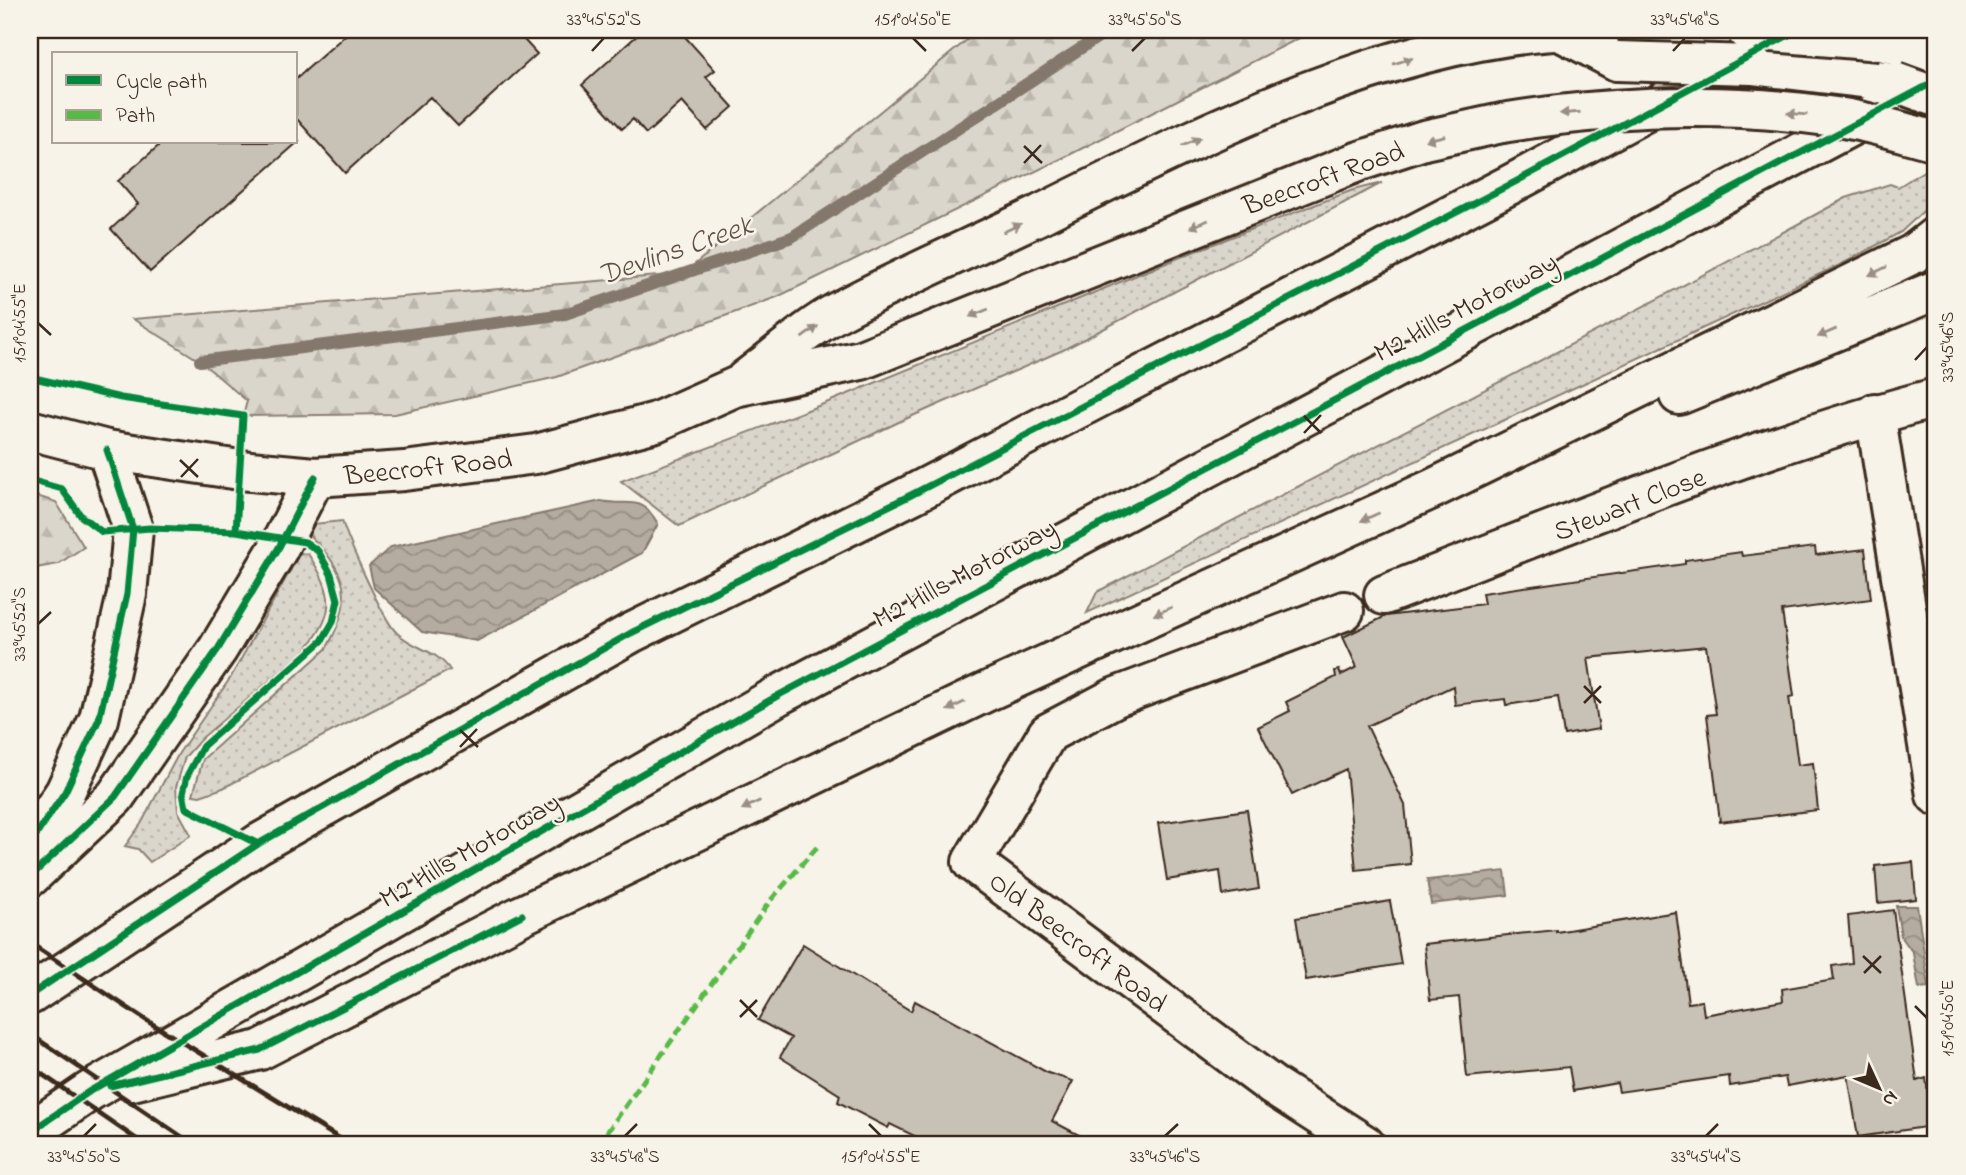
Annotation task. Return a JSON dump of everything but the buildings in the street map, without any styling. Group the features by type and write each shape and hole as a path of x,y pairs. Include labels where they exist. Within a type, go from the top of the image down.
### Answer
{"main road":[{"path":"1558,30 1617,61 1752,65 1895,82 1936,97"},
{"name":"Beecroft Road","path":"735,387 838,312 1129,170 1281,102 1405,60 1479,41 1570,30"},
{"path":"1746,30 1880,41 1936,53"},
{"path":"30,995 268,838 631,633 911,495 1515,182 1798,30"},
{"name":"M2 Hills Motorway","path":"30,1132 90,1091 779,695 1936,80"},
{"name":"Beecroft Road","path":"30,429 107,450 240,470 315,477 404,471 536,454 656,422 735,387 861,360 1357,162 1424,140 1560,114 1693,106 1843,118 1936,141"},
{"path":"90,1091 260,1050 522,915 986,692 1432,489 1913,254 1936,236"},
{"path":"1432,489 1496,472 1936,290"},
{"name":"Stewart Close","path":"1384,595 1875,413 1936,398"},
{"path":"1875,413 1936,795"},
{"path":"30,844 65,792 99,719 127,594 134,529 107,450"},
{"path":"30,877 115,796 218,649 278,549 315,477"},
{"name":"Old Beecroft Road","path":"1344,611 1116,696 1048,733 972,862 1273,1086 1365,1145"}],"green space":[{"path":"979,30 1315,30 1067,156 777,297 557,377 395,414 243,416 247,401 200,361 133,319 683,274"},
{"path":"1932,166 1936,168 1935,200 1901,232 1844,263 1087,613 1097,592 1846,198 1890,184 1898,187"},
{"path":"1382,183 1063,350 901,421 679,526 621,481 826,403 1193,252 1353,190"},
{"path":"30,494 56,502 84,547 58,564 30,569"},
{"path":"342,521 367,580 391,625 404,638 439,658 450,670 223,788 200,796 193,795 203,759 326,649 341,615 343,587 332,561 307,533 314,524"},
{"path":"300,553 308,554 327,593 328,604 322,627 302,653 202,738 185,757 176,787 178,811 191,835 150,862 138,849 125,846 141,824 179,753 231,677"}],"water":[{"path":"601,501 634,503 652,514 658,524 642,553 477,641 422,632 374,588 369,566 391,547"},
{"path":"1505,871 1508,895 1431,904 1427,880"},
{"path":"1896,906 1917,906 1929,987 1919,988 1913,953 1901,936"}],"waterway":[{"name":"Devlins Creek","path":"200,361 565,314 792,237 1109,30"}],"railway":[{"path":"30,943 149,1022 350,1145"},
{"path":"30,1034 194,1145"},
{"path":"30,1066 145,1145"}],"marked path":[{"path":"598,1145 770,901 818,846"}],"cycle path":[{"path":"30,995 258,844 631,633 911,495 1515,182 1798,30"},
{"path":"30,1132 90,1091 779,695 1936,81"},
{"path":"30,377 121,398 243,416 236,531"},
{"path":"30,844 65,792 99,719 127,594 133,529 107,450"},
{"path":"30,877 115,797 218,649 278,549 315,477"},
{"path":"30,480 62,489 81,516 102,532 150,528 236,531 305,542 318,551 331,574 338,600 333,622 322,641 203,746 187,776 183,793 186,808 258,844"},
{"path":"110,1086 260,1050 522,915"}]}
